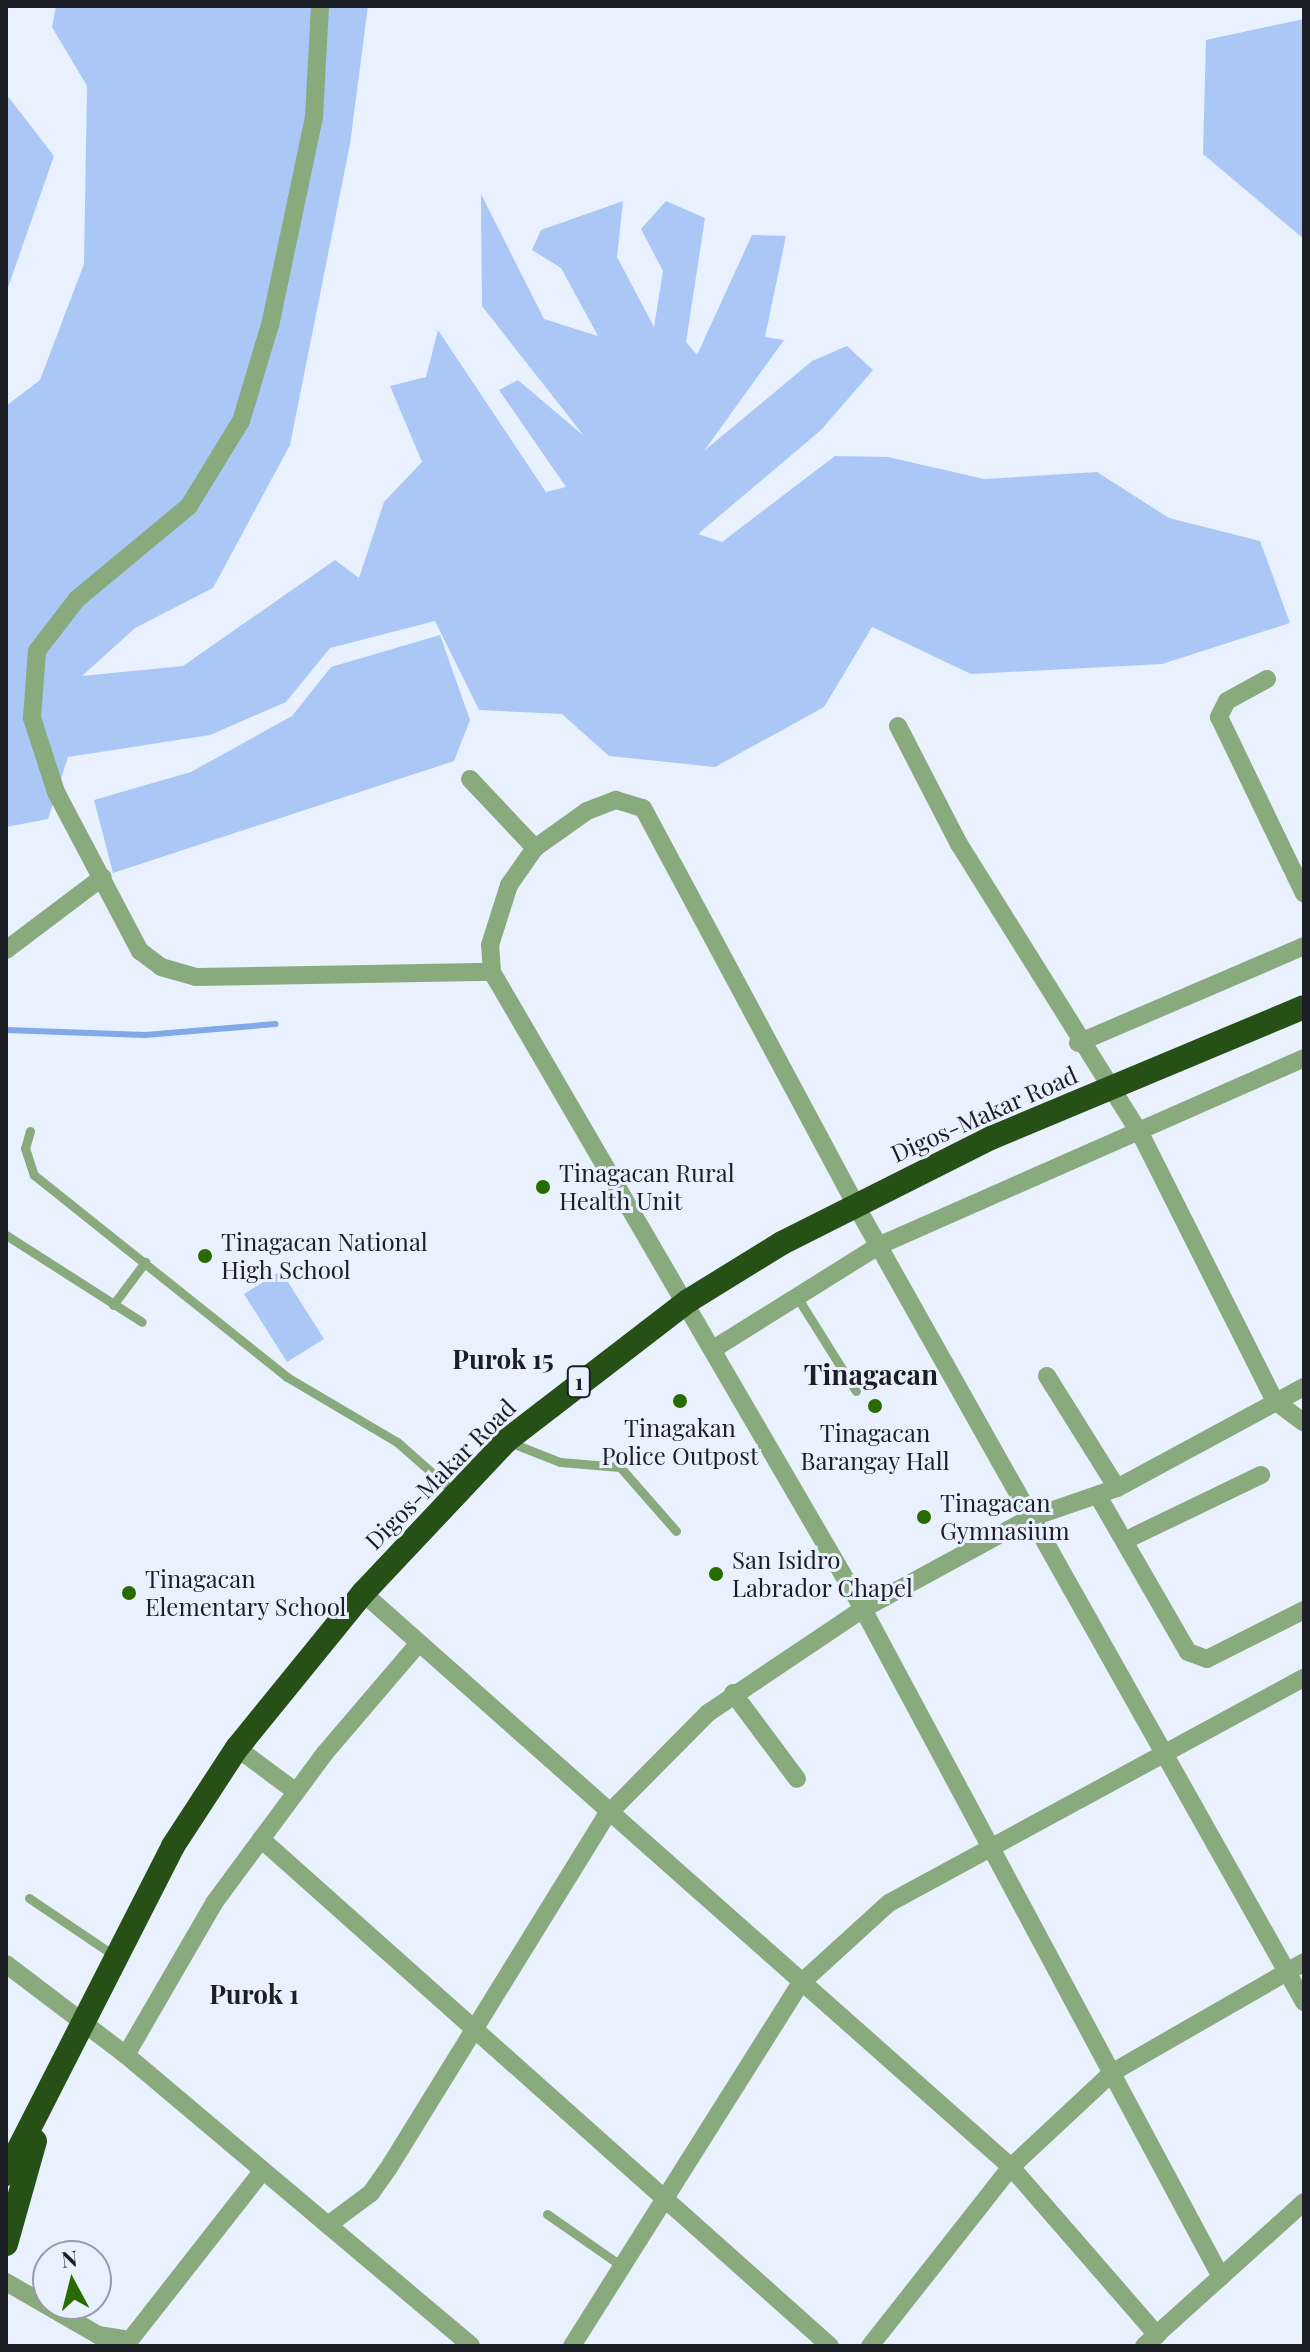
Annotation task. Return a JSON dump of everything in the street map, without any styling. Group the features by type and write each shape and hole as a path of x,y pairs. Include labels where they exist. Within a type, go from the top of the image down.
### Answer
{"highway":[{"name":"Digos-Makar Road","path":"6,2174 45,2104 115,1956 237,1748 363,1593 454,1492 506,1441 688,1301 855,1204 1109,1089 1304,1007"},
{"name":"Digos-Makar Road","path":"6,2244 45,2104"}],"street":[{"path":"320,6 314,117 270,325 241,421 189,506 77,599 37,651 30,683 41,755 140,951 161,967 196,977 492,972"},
{"path":"1267,679 1227,701 1219,717 1304,894"},
{"path":"898,726 1078,1043 1141,1135 1275,1401 1304,1423"},
{"path":"470,779 535,848"},
{"path":"1221,2277 1113,2072 988,1849 863,1609 688,1301 492,972 496,919 535,848 616,800 643,808 878,1246 1304,2002"},
{"path":"6,950 103,877"},
{"path":"1078,1043 1304,946"},
{"path":"715,1348 878,1246 1141,1135 1304,1058"},
{"path":"1047,1376 1117,1488"},
{"path":"328,2225 371,2193 469,2028 607,1815 733,1693 863,1609 1030,1518 1117,1488 1304,1387"},
{"path":"1126,1540 1261,1475"},
{"path":"1098,1496 1126,1540 1178,1641 1199,1656 1304,1610"},
{"path":"363,1593 607,1815 1011,2167 1150,2341 1304,2202"},
{"path":"126,2055 185,1948 295,1791 418,1644"},
{"path":"572,2346 663,2196 801,1983 889,1903 1161,1750 1304,1678"},
{"path":"733,1693 797,1779"},
{"path":"237,1748 295,1791"},
{"path":"261,1839 469,2028 830,2346"},
{"path":"870,2346 1011,2167 1113,2072 1304,1962"},
{"path":"6,1964 126,2055 261,2173 328,2225 471,2346"},
{"path":"6,2282 98,2335 130,2340 261,2173"}],"lane":[{"path":"30,1131 25,1148 34,1175 287,1377 397,1442 454,1492"},
{"path":"6,1235 142,1322"},
{"path":"113,1305 145,1262"},
{"path":"797,1297 856,1391"},
{"path":"506,1441 560,1462 620,1467 676,1531"},
{"path":"29,1898 115,1956"},
{"path":"547,2214 620,2265"}],"shaded area":[{"path":"56,6 368,6 350,144 290,445 213,588 135,628 82,676 183,666 335,560 359,578 384,502 422,462 390,386 426,377 438,330 546,492 566,487 499,390 518,380 584,436 482,306 481,194 544,319 598,336 561,268 532,250 541,230 623,201 617,257 654,327 663,271 641,229 666,201 705,218 686,342 697,355 752,235 786,236 765,337 784,340 704,451 812,361 847,346 873,370 821,430 698,534 722,542 835,456 888,457 984,479 1097,472 1169,518 1260,541 1290,623 1162,664 971,674 872,627 824,707 715,767 609,756 562,714 479,710 435,621 330,648 286,702 210,735 68,757 48,819 6,827 6,406 40,380 84,264 87,86 52,27"},
{"path":"1304,19 1304,239 1203,154 1206,40"},
{"path":"6,94 54,156 6,293"},
{"path":"440,635 470,720 454,761 113,873 94,800 191,772 292,716 331,667"},
{"path":"281,1271 324,1339 287,1362 244,1294"}],"waterway":[{"path":"6,1030 145,1035 276,1024"}],"place":[{"name":"Tinagacan Rural Health Unit","path":"543,1187"},
{"name":"Tinagacan National High School","path":"205,1256"},
{"name":"Tinagakan Police Outpost","path":"680,1401"},
{"name":"Tinagacan Barangay Hall","path":"875,1406"},
{"name":"Tinagacan Gymnasium","path":"924,1517"},
{"name":"San Isidro Labrador Chapel","path":"716,1574"},
{"name":"Tinagacan Elementary School","path":"129,1593"}],"district":[{"name":"Purok 15","path":"503,1359"},
{"name":"Tinagacan","path":"871,1374"},
{"name":"Purok 1","path":"254,1994"}]}
